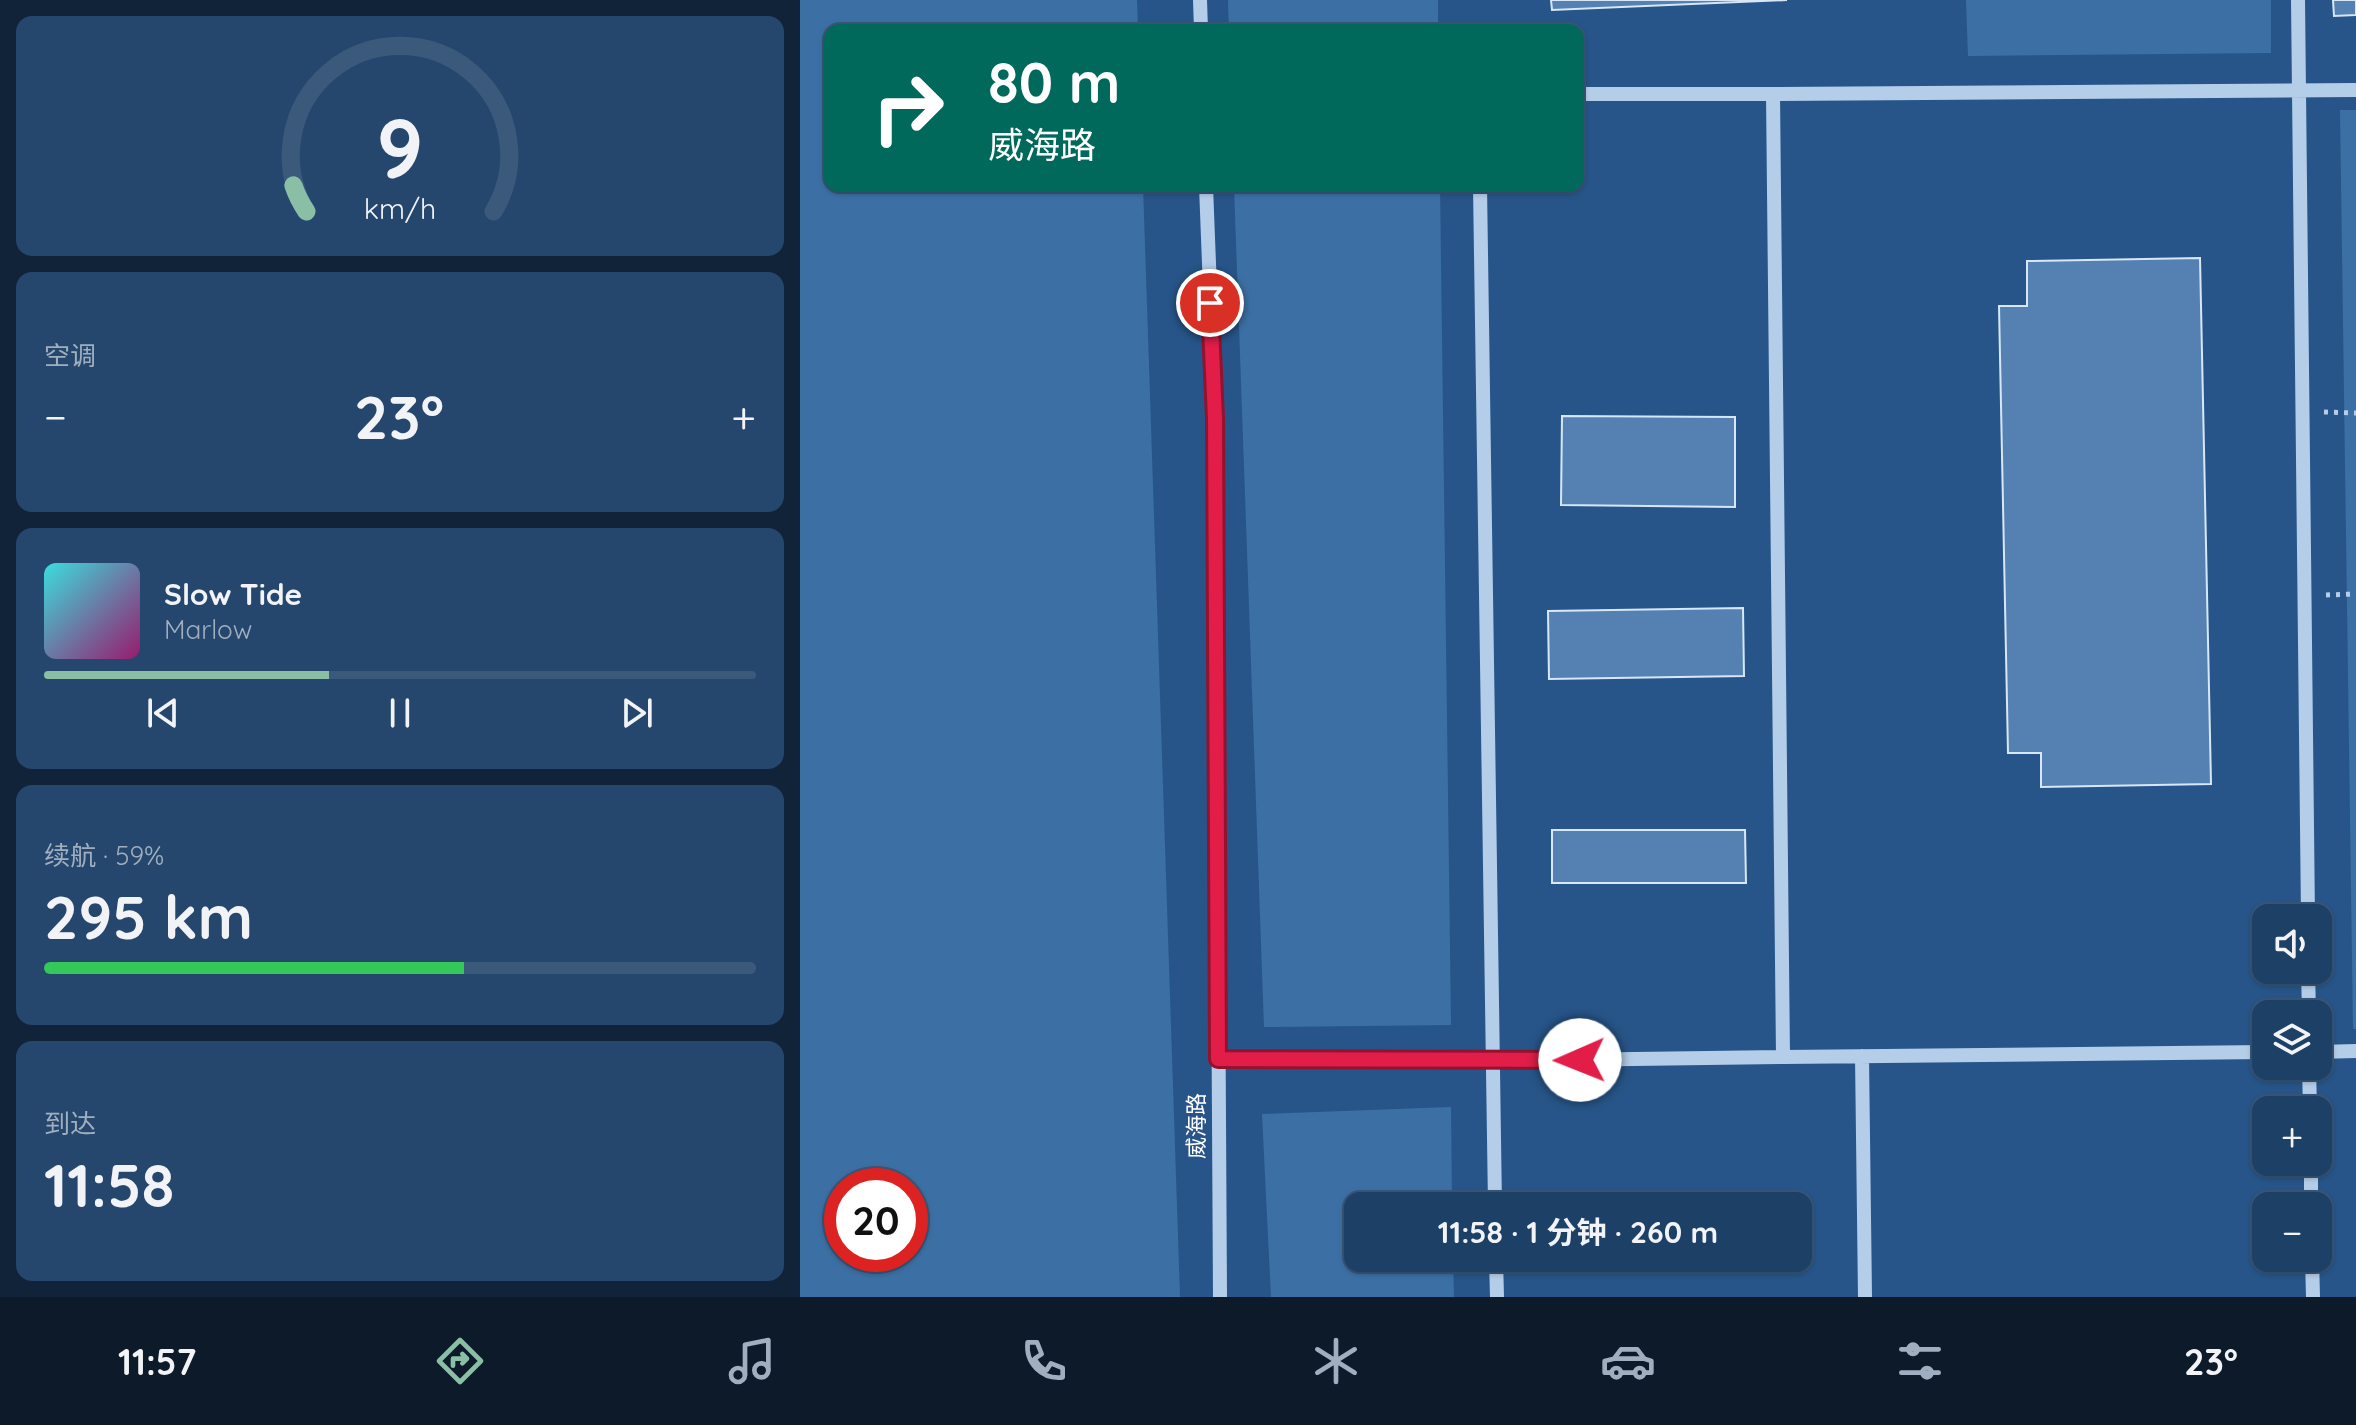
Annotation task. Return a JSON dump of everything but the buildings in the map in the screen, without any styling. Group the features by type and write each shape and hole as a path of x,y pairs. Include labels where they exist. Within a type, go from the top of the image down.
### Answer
{"street":[{"path":"1200,0 1201,24"},
{"path":"2298,0 2308,904"},
{"path":"1584,94 2356,90"},
{"path":"1773,94 1783,1057"},
{"name":"威海路","path":"1206,192 1215,419 1220,1297"},
{"path":"1480,192 1495,1192"},
{"path":"2332,1052 2356,1051"},
{"path":"1218,1059 1493,1061 2252,1052"},
{"path":"1862,1056 1865,1297"},
{"path":"1496,1272 1497,1297"},
{"path":"2312,1272 2313,1297"}],"path":[{"path":"2303,412 2356,413"},
{"path":"2305,595 2356,594"}],"shaded area":[{"path":"800,0 1137,0 1138,24 824,24 824,192 1143,192 1180,1297 800,1297"},
{"path":"1228,0 1438,0 1438,24 1229,24"},
{"path":"1966,0 2271,0 2271,53 1968,56"},
{"path":"2340,110 2356,110 2356,1029 2353,1029"},
{"path":"1234,192 1440,192 1451,1025 1264,1027"},
{"path":"1451,1107 1452,1192 1344,1192 1344,1272 1453,1272 1454,1297 1271,1297 1262,1114"}],"route":[{"path":"1210,303 1215,419 1218,1059 1580,1060"}]}
